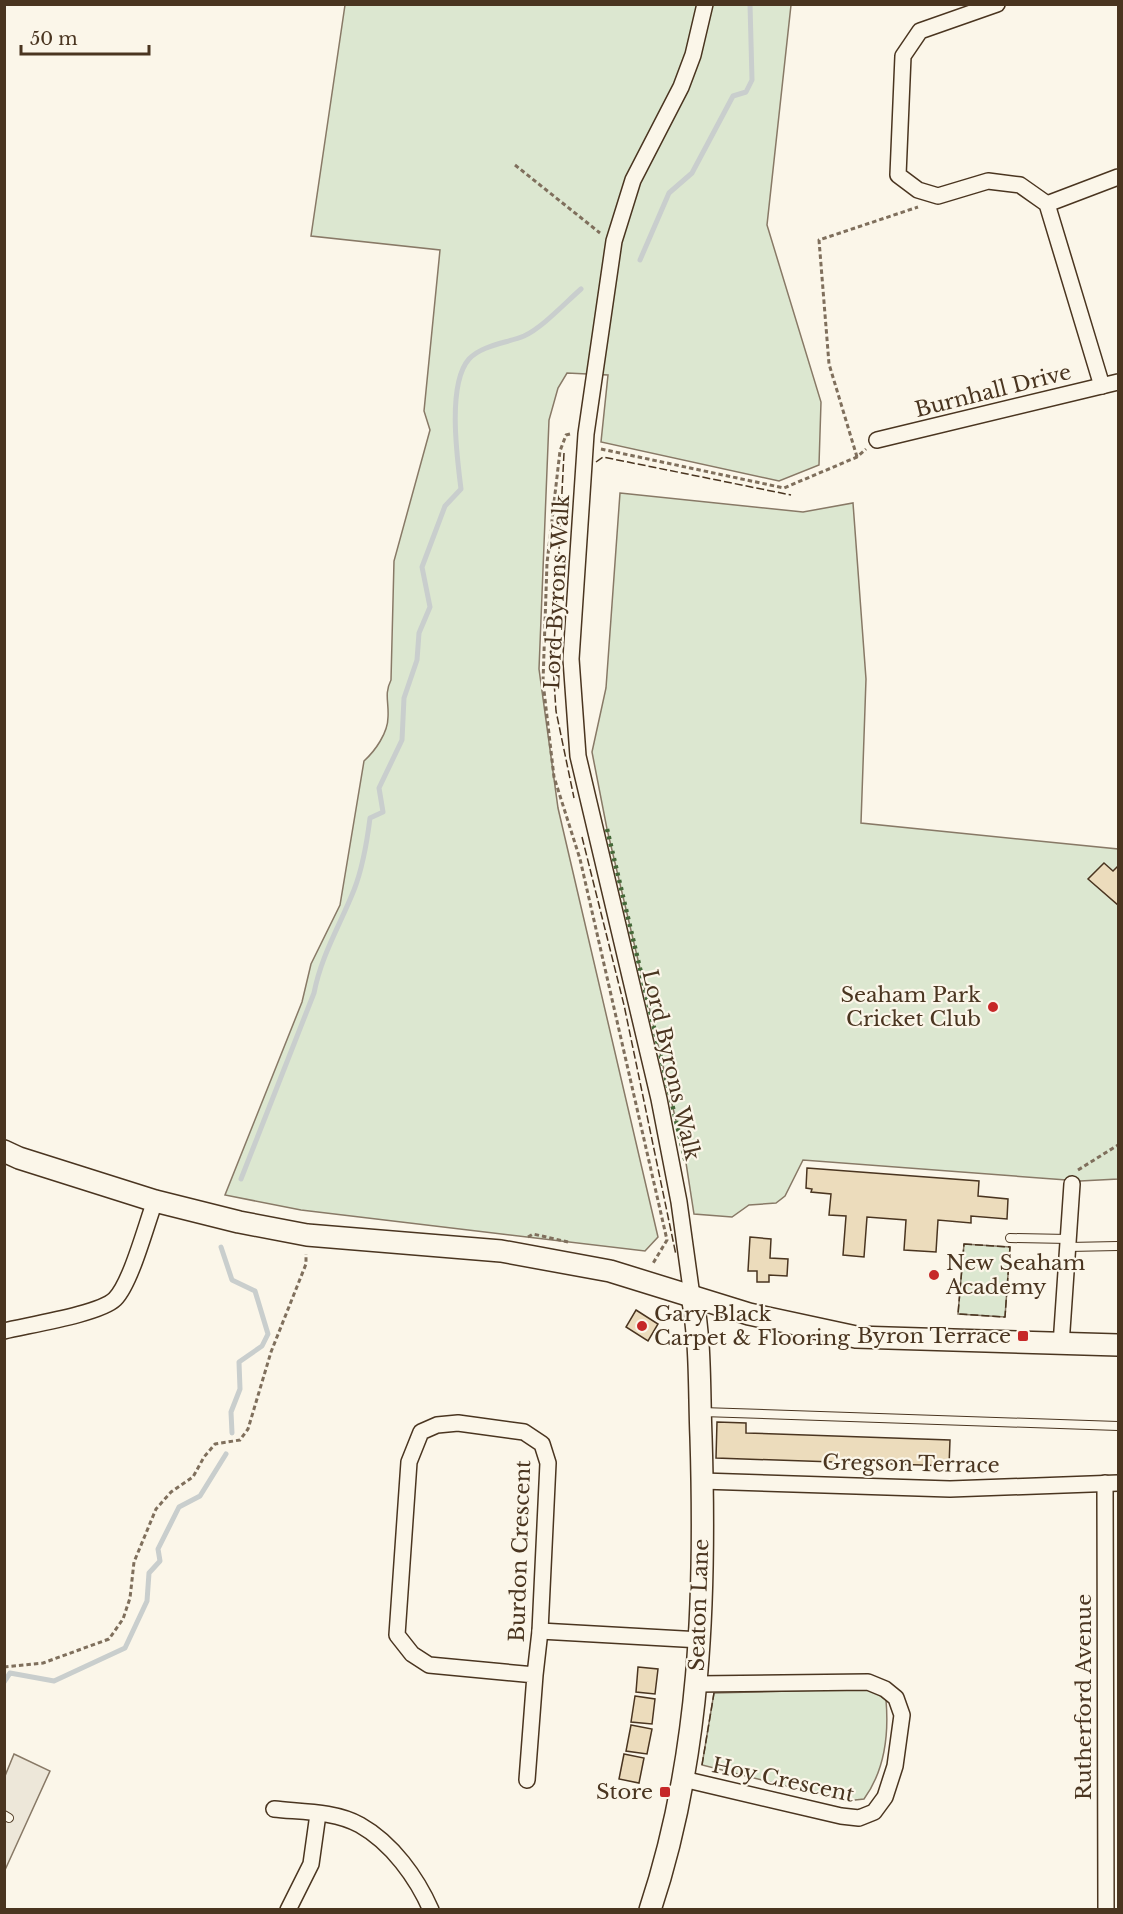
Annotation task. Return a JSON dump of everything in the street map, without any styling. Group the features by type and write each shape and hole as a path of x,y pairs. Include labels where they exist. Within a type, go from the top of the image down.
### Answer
{"main road":[{"path":"4,1151 19,1158 179,1207 308,1235 501,1251 609,1271 760,1317 855,1337 1119,1345"},
{"name":"Seaton Lane","path":"650,1910 660,1879 683,1779 701,1640 702,1480 699,1330 692,1296"}],"street":[{"name":"Lord Byrons Walk","path":"692,1296 680,1202 659,1099 578,756 571,659 586,434 614,241 633,180 681,87 693,55 705,4"},
{"path":"997,4 920,31 903,56 898,175 918,190 938,196 988,181 1020,185 1047,204 1102,386"},
{"path":"1047,204 1119,177"},
{"name":"Burnhall Drive","path":"877,440 1119,382"},
{"path":"1061,1345 1072,1184"},
{"path":"4,1331 98,1309 114,1300 125,1285 155,1201"},
{"name":"Burdon Crescent","path":"527,1780 540,1632 548,1463 542,1444 524,1432 458,1423 437,1425 421,1432 409,1462 397,1635 412,1654 429,1665 535,1675"},
{"name":"Gregson Terrace","path":"702,1480 950,1489 1112,1483"},
{"name":"Rutherford Avenue","path":"1106,1910 1112,1483"},
{"path":"540,1632 701,1640"},
{"name":"Hoy Crescent","path":"683,1779 818,1812 859,1818 874,1812 885,1797 901,1733 902,1715 896,1698 885,1689 868,1682 697,1684"},
{"path":"274,1809 318,1814 360,1825 386,1846 414,1877 431,1910"},
{"path":"288,1910 311,1864 318,1814"}],"lane":[{"path":"1010,1238 1119,1246"},
{"path":"700,1412 1119,1426"}],"path":[{"path":"515,165 592,229 614,241"},
{"path":"857,457 830,364 819,240 927,204 930,194"},
{"path":"586,434 594,436 595,448 784,489 857,457 877,440"},
{"path":"1072,1184 1074,1172 1119,1145"},
{"path":"4,1667 43,1663 109,1639 118,1626 130,1598 134,1562 156,1509 171,1492 193,1477 204,1457 215,1444 240,1440 248,1429 271,1352 306,1264 308,1235"}],"green space":[{"path":"345,5 791,5 767,225 821,402 819,465 779,481 601,442 608,375 567,373 558,388 549,420 539,669 558,808 658,1237 645,1251 301,1210 225,1195 302,1002 311,964 340,905 364,761 380,741 386,729 387,694 391,680 394,561 430,430 424,411 440,250 311,236"},
{"path":"620,493 803,512 853,503 866,679 861,823 1118,849 1118,1179 1080,1181 803,1160 785,1196 776,1203 749,1205 732,1217 694,1214 686,1163 607,829 592,752 606,688"},
{"path":"964,1244 1010,1247 1005,1317 958,1314"},
{"path":"872,1690 886,1700 887,1713 886,1739 881,1764 864,1799 846,1801 702,1765 714,1693"}],"shaded area":[{"path":"14,1754 50,1771 5,1870 5,1776"}],"building":[{"path":"1104,863 1113,871 1118,866 1118,905 1088,879"},
{"path":"807,1168 979,1181 978,1196 1008,1199 1007,1219 971,1216 971,1223 938,1220 936,1252 904,1250 906,1220 867,1217 864,1257 843,1255 846,1216 829,1215 831,1194 811,1192 812,1189 806,1188"},
{"path":"750,1237 771,1239 770,1258 788,1259 787,1276 769,1275 769,1282 757,1282 757,1271 748,1271"},
{"name":"Gary Black Carpet & Flooring","path":"636,1310 658,1324 648,1341 626,1327"},
{"path":"717,1422 746,1423 746,1433 950,1440 949,1466 716,1458"},
{"path":"638,1667 658,1669 655,1694 636,1692"},
{"path":"635,1696 655,1699 652,1724 631,1722"},
{"path":"631,1725 652,1729 647,1754 626,1751"},
{"path":"624,1754 644,1758 639,1783 619,1779"}],"waterway":[{"path":"640,260 669,193 692,173 733,96 746,92 752,80 750,4"},
{"path":"241,1179 314,993 326,953 357,881 370,818 383,812 379,788 402,740 404,698 417,660 419,633 430,607 422,567 445,506 461,489 455,421 458,385 462,370 469,359 481,350 531,332 581,289"},
{"path":"221,1247 232,1280 255,1291 268,1334 262,1346 239,1362 240,1389 231,1412 232,1433"},
{"path":"4,1682 10,1673 54,1681 125,1648 147,1601 149,1573 160,1561 158,1549 179,1507 200,1496 226,1454"}],"hedge":[{"path":"607,829 686,1163"}],"fence":[{"path":"564,453 553,666 556,711 574,798"},
{"path":"596,462 603,457 791,495"},
{"path":"582,837 624,1005 676,1255"},
{"path":"964,1244 1010,1247 1005,1317 958,1314 964,1244"},
{"path":"702,1765 714,1693"}],"place":[{"name":"Seaham Park Cricket Club","path":"993,1007"},
{"name":"New Seaham Academy","path":"934,1275"},
{"name":"Gary Black Carpet & Flooring","path":"642,1326"},
{"name":"Byron Terrace","path":"1023,1336"},
{"name":"Store","path":"665,1792"}]}
